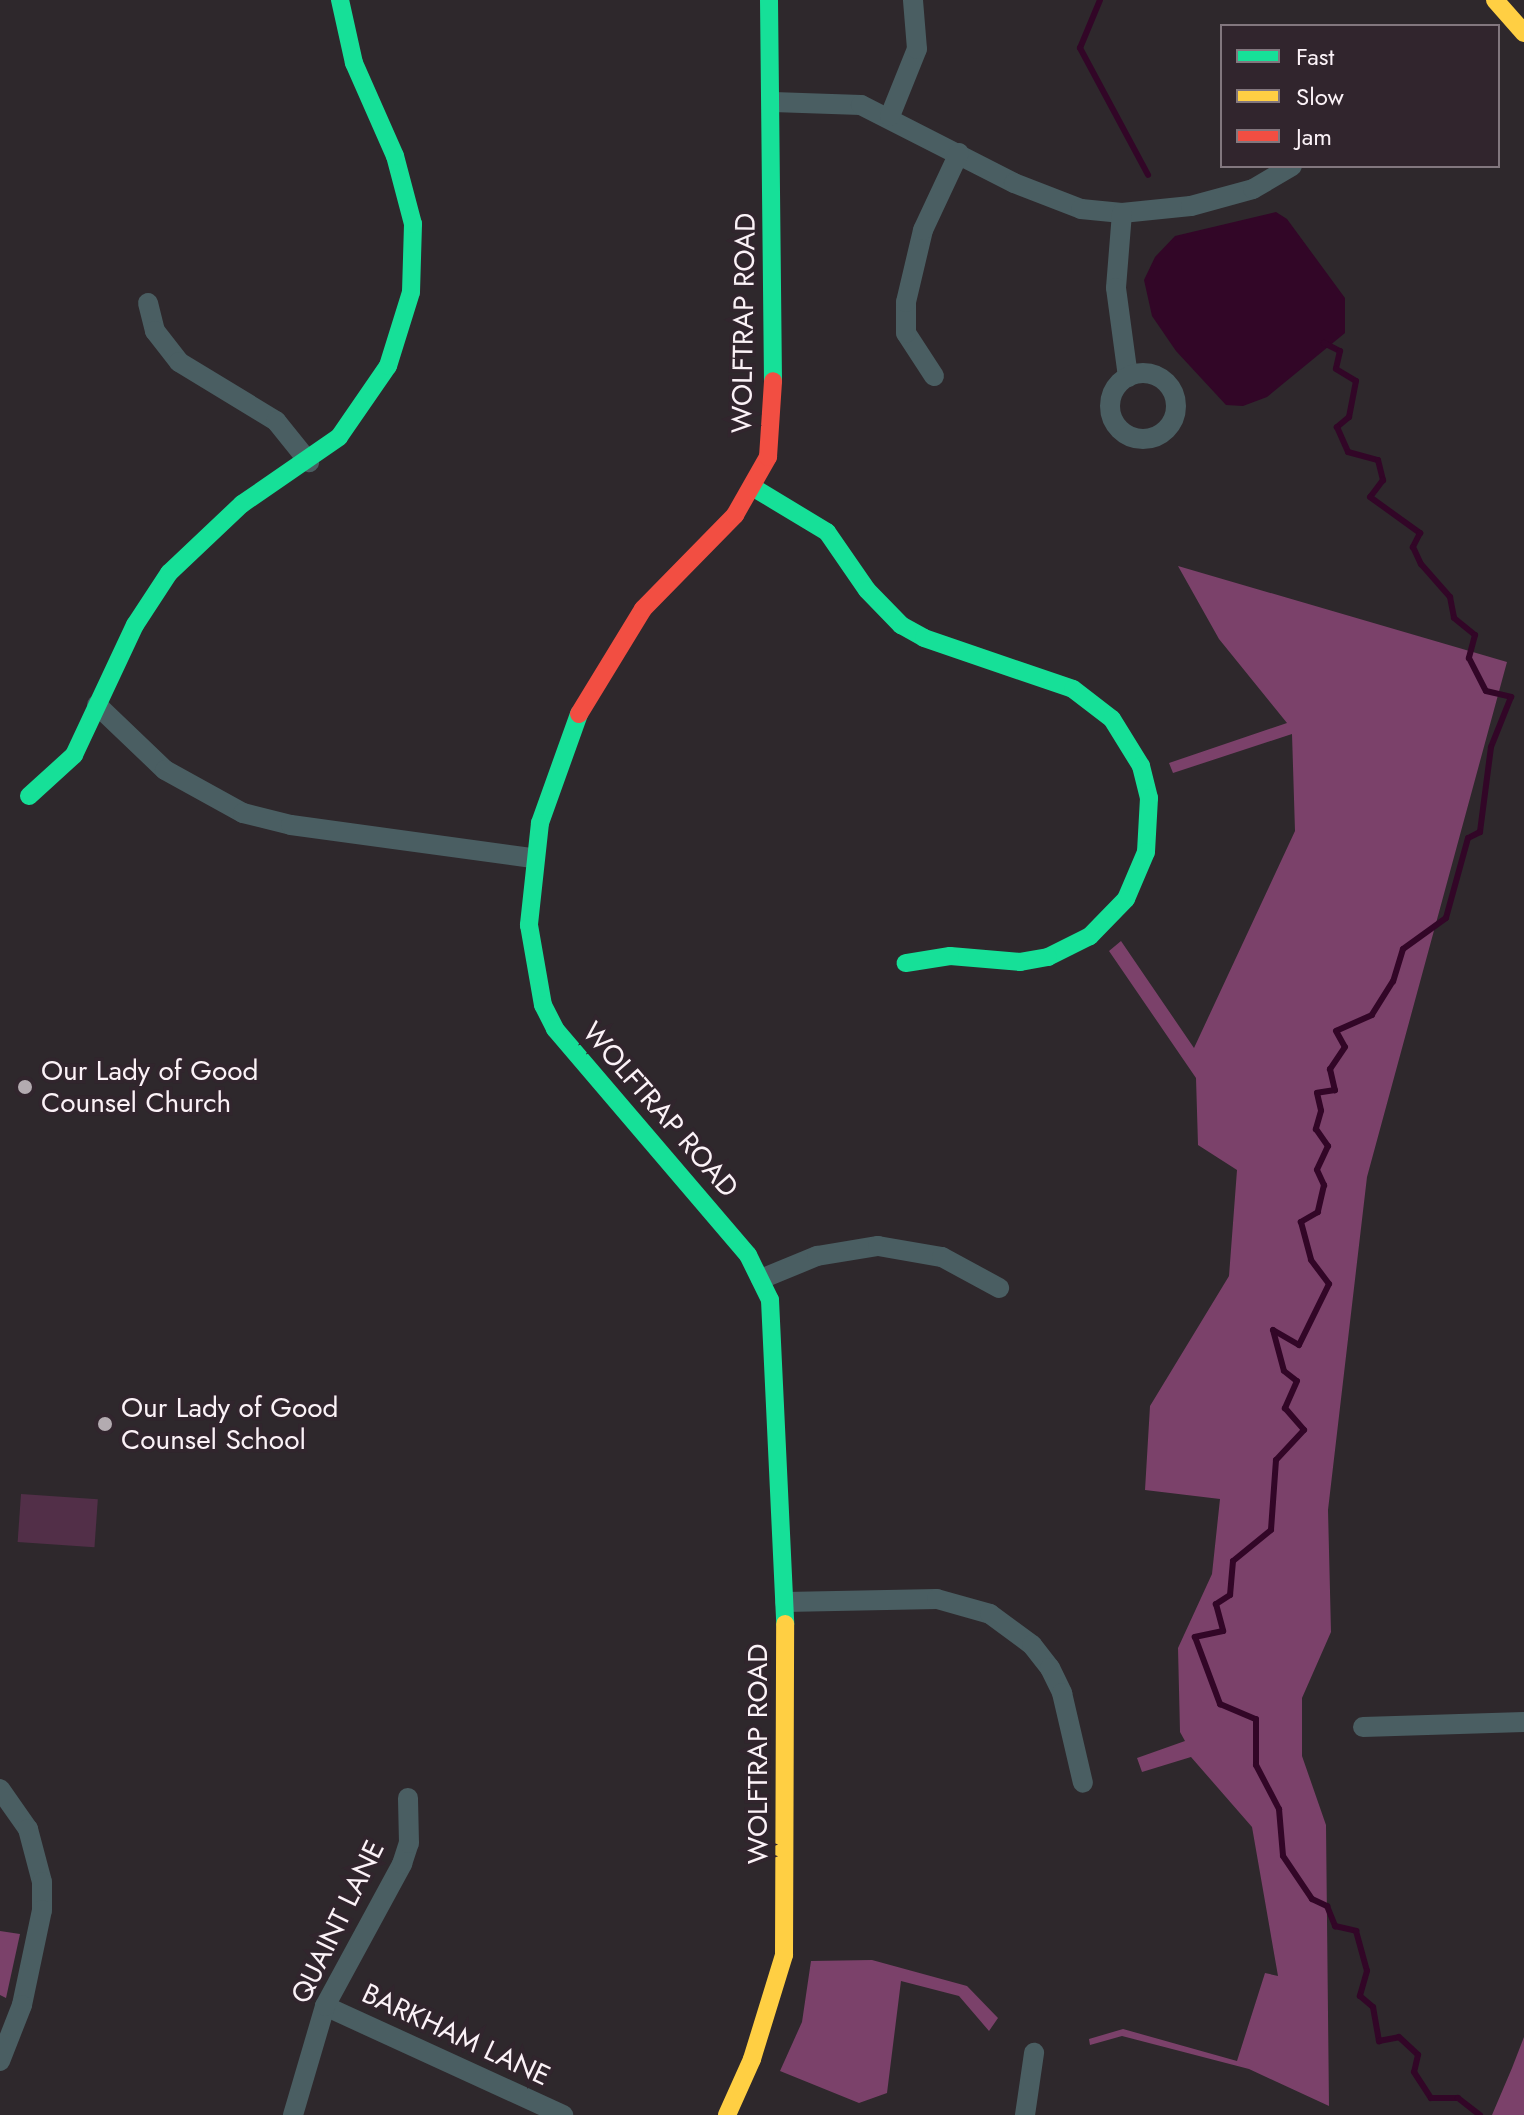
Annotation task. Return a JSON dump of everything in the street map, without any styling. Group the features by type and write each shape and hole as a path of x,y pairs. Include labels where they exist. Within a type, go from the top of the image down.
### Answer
{"street":[{"path":"29,796 74,755 135,625 169,573 242,504 309,462 353,422 388,366 411,292 415,252 405,186 354,63 340,0"},
{"name":"WOLFTRAP ROAD","path":"727,2115 752,2059 784,1955 785,1602 775,1329 761,1279 748,1255 555,1029 533,961 533,858 575,721 597,679 643,609 735,515 754,488 773,432 773,102 769,0"},
{"path":"890,116 917,49 913,0"},
{"path":"1495,0 1524,33"},
{"path":"773,102 833,101 890,116 1056,202 1122,213 1191,206 1253,189 1289,168"},
{"path":"934,376 906,333 906,302 923,230 959,153"},
{"path":"1122,213 1116,288 1128,377"},
{"path":"148,303 155,331 179,362 276,421 309,462"},
{"path":"754,488 827,532 867,590 901,625 924,638 1073,689 1112,719 1141,766 1149,798 1146,852 1126,899 1090,936 1048,957 1020,962 950,956 906,963"},
{"path":"97,705 165,770 243,813 291,825 533,858"},
{"path":"761,1279 817,1256 878,1246 942,1257 999,1288"},
{"path":"785,1602 937,1599 990,1614 1032,1645 1050,1668 1062,1693 1083,1783"},
{"path":"1363,1727 1524,1722"},
{"path":"0,1789 28,1829 42,1882 42,1910 22,2005 0,2061"},
{"name":"QUAINT LANE","path":"293,2115 325,2006 402,1864 410,1831 408,1798"},
{"name":"BARKHAM LANE","path":"325,2006 563,2115"},
{"path":"1025,2115 1034,2053"}],"shaded area":[{"path":"1276,212 1287,219 1345,298 1345,333 1267,397 1243,406 1226,405 1176,351 1152,316 1144,280 1155,257 1175,236"},
{"path":"1178,566 1507,662 1367,1177 1328,1510 1331,1632 1302,1698 1302,1756 1326,1825 1329,2106 1249,2069 1122,2036 1090,2045 1089,2039 1123,2029 1237,2061 1265,1973 1278,1976 1252,1827 1191,1757 1142,1772 1137,1758 1185,1741 1180,1732 1178,1648 1212,1574 1220,1499 1145,1490 1150,1406 1229,1276 1237,1170 1198,1145 1196,1078 1109,951 1121,941 1194,1048 1295,831 1292,734 1173,773 1169,763 1287,723 1219,639"},
{"path":"21,1494 98,1499 94,1547 18,1542"},
{"path":"0,1931 20,1934 6,1998 0,1995"},
{"path":"872,1960 967,1986 998,2018 989,2031 959,1996 901,1981 887,2093 859,2103 780,2071 802,2022 811,1961"},
{"path":"1524,2037 1524,2115 1492,2115 1512,2068"}],"waterway":[{"path":"1100,0 1080,48 1148,175"},
{"path":"1324,343 1340,351 1336,369 1356,381 1349,417 1337,427 1348,452 1378,460 1383,480 1370,497 1420,533 1413,547 1421,564 1450,597 1454,618 1475,635 1469,658 1486,691 1511,697 1491,747 1480,832 1468,838 1446,918 1403,949 1393,981 1372,1015 1336,1031 1345,1047 1330,1069 1335,1090 1317,1093 1321,1111 1316,1129 1328,1146 1317,1170 1324,1185 1318,1212 1301,1222 1311,1260 1329,1284 1299,1345 1273,1330 1284,1371 1297,1381 1285,1408 1304,1430 1276,1460 1271,1530 1233,1561 1230,1595 1216,1604 1223,1631 1195,1637 1220,1704 1256,1719 1256,1765 1279,1809 1283,1856 1312,1899 1327,1906 1335,1926 1356,1931 1367,1971 1360,1996 1373,2007 1379,2041 1399,2037 1418,2055 1414,2072 1431,2098 1458,2098 1480,2115"}],"traffic: fast":[{"path":"29,796 74,755 135,625 169,573 242,504 339,437 388,366 411,292 413,224 395,156 354,63 340,0"},
{"path":"769,0 773,381"},
{"path":"754,488 827,532 867,590 901,625 924,638 1073,689 1112,719 1141,766 1149,798 1146,852 1126,899 1090,936 1048,957 1020,962 950,956 906,963"},
{"path":"579,714 540,823 529,925 543,1005 555,1029 748,1255 770,1300 785,1624"}],"traffic: slow":[{"path":"1495,0 1524,33"},
{"path":"727,2115 752,2059 784,1955 785,1624"}],"traffic: jam":[{"path":"579,714 643,609 735,515 768,457 773,381"}],"place":[{"name":"Our Lady of Good Counsel Church","path":"25,1087"},
{"name":"Our Lady of Good Counsel School","path":"105,1424"}]}
